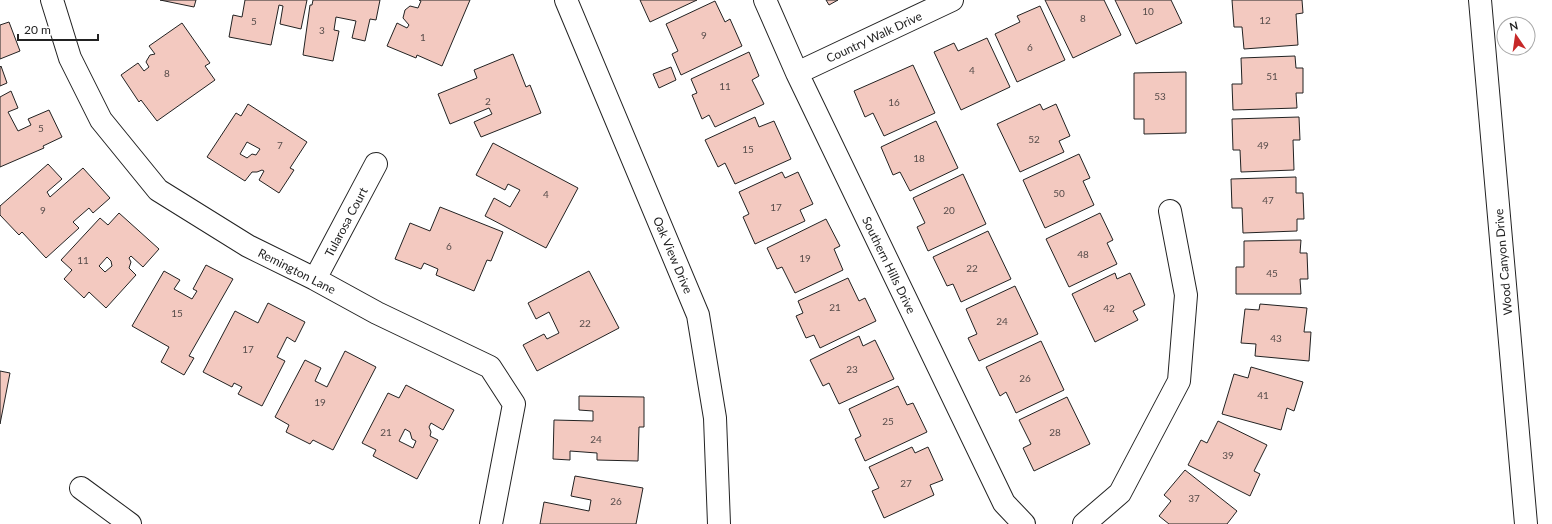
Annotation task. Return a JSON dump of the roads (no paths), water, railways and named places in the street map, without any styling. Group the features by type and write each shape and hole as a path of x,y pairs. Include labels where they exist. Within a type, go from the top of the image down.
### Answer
{"street":[{"name":"Remington Lane","path":"52,0 70,58 101,120 158,190 248,246 315,279 377,313 490,367 514,404 491,524"},
{"name":"Oak View Drive","path":"566,0 698,315 714,418 719,524"},
{"name":"Southern Hills Drive","path":"765,0 797,74 1004,503 1024,524"},
{"name":"Country Walk Drive","path":"797,74 952,0"},
{"name":"Wood Canyon Drive","path":"1480,0 1526,524"},
{"name":"Tularosa Court","path":"315,279 376,164"},
{"path":"1084,524 1120,493 1179,381 1186,295 1170,211"},
{"path":"81,488 130,524"}]}
